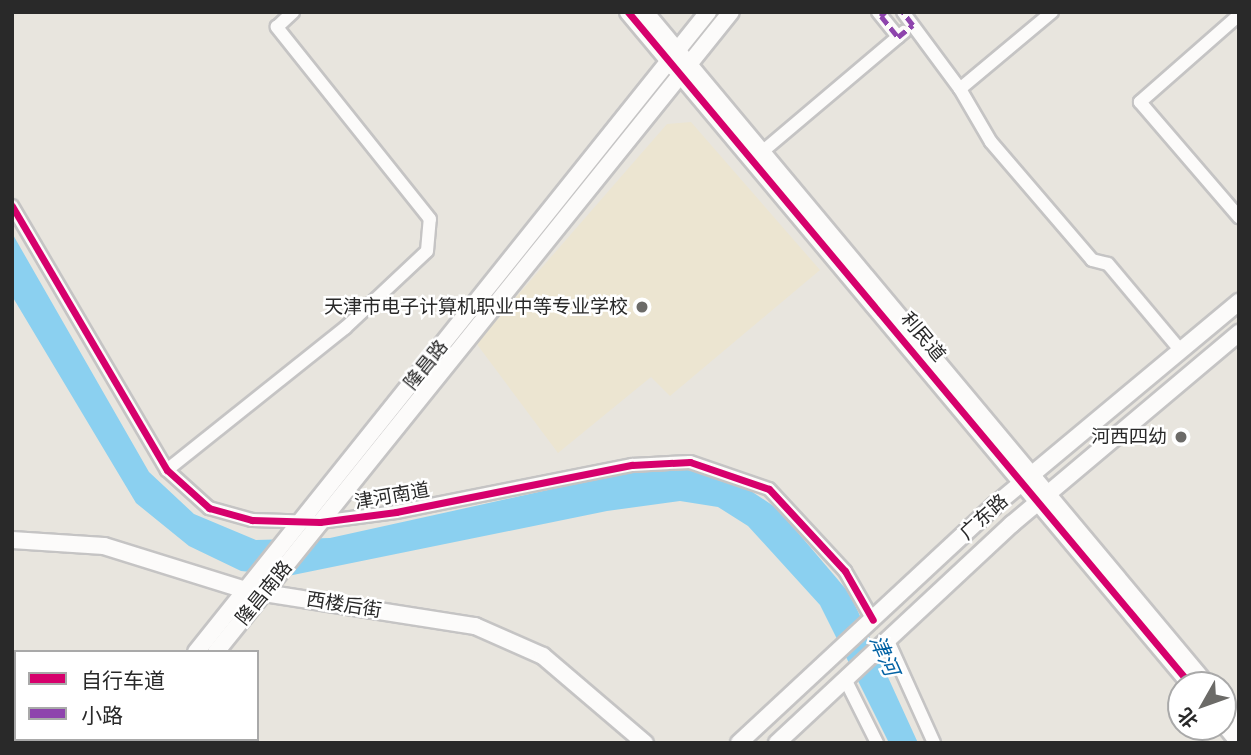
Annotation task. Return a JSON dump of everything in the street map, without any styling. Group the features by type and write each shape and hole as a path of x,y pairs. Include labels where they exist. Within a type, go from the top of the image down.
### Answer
{"main road":[{"name":"利民道","path":"628,12 685,71 1029,477 1180,671"},
{"name":"利民道","path":"645,12 672,56"},
{"name":"隆昌路","path":"306,527 708,12"},
{"name":"隆昌路","path":"198,650 257,587 731,12"},
{"name":"广东路","path":"739,743 1029,477 1239,302"},
{"name":"广东路","path":"777,743 1044,496 1239,333"},
{"name":"利民道","path":"1044,496 1195,671"},
{"name":"西楼后街","path":"12,540 104,546 257,587 475,626 543,656 645,743"},
{"name":"隆昌南路","path":"217,650 257,587"}],"street":[{"path":"167,470 345,328 427,251 430,219 277,27 293,12"},
{"path":"903,12 960,89 991,142 1093,260 1108,264 1181,351"},
{"path":"960,89 1052,12"},
{"path":"882,13 898,37"},
{"path":"1239,15 1140,102 1239,217"},
{"path":"757,156 913,25"},
{"name":"津河南道","path":"12,206 167,470 209,508 252,520 306,527 632,465 690,462 769,489 845,571 873,620"},
{"path":"888,640 934,743"},
{"path":"845,679 877,743"}],"shaded area":[{"name":"天津市电子计算机职业中等专业学校","path":"691,122 820,270 670,396 651,377 558,453 476,343 667,124"}],"water":[{"name":"津河","path":"12,233 149,472 194,514 256,540 330,538 643,469 695,469 742,485 778,509 850,594 918,743 889,743 820,605 748,526 718,507 680,501 607,511 288,576 241,571 189,546 136,503 12,296"}],"marked path":[{"path":"885,12 881,16 898,37 913,25 903,12"}],"cycle path":[{"path":"628,12 1179,671"},
{"path":"12,206 167,470 209,508 252,520 320,522 396,512 632,465 690,462 769,489 845,571 873,620"}],"place":[{"name":"天津市电子计算机职业中等专业学校","path":"642,307"},
{"name":"河西四幼","path":"1181,437"}]}
